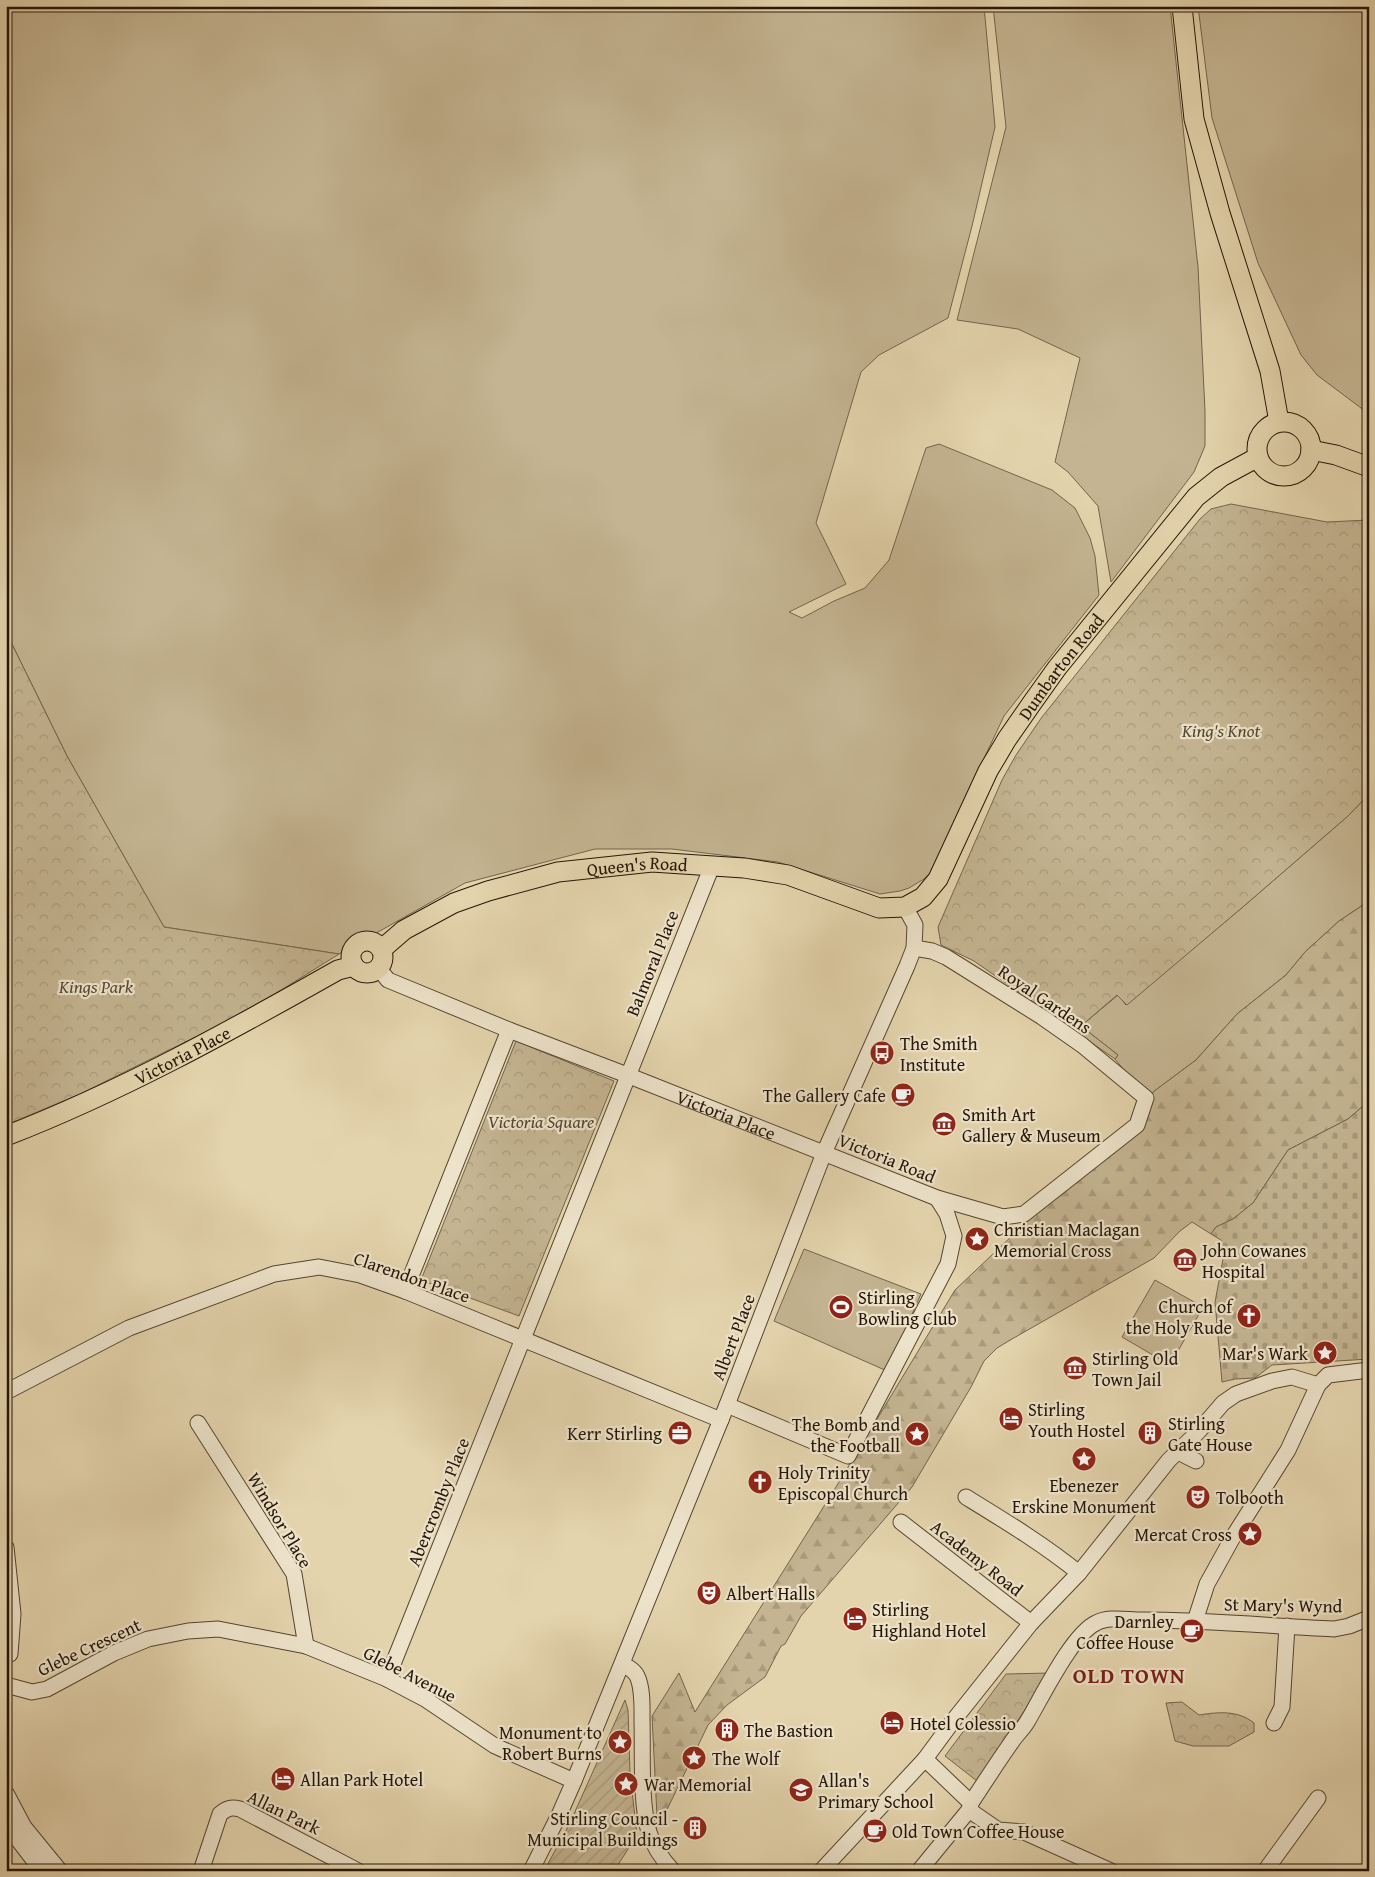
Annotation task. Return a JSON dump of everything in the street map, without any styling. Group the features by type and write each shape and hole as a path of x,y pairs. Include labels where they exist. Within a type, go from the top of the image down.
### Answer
{"main road":[{"path":"1182,6 1194,119 1220,213 1270,371 1279,422"},
{"path":"1279,422 1287,422 1302,428 1307,435 1311,450 1309,459 1304,467 1297,473 1288,476 1272,474 1261,464 1258,457 1259,439 1271,425 1279,422"},
{"path":"1311,450 1336,455 1369,467"},
{"name":"Dumbarton Road","path":"905,907 923,897 938,879 988,771 1007,739 1057,668 1196,497 1221,477 1258,457"},
{"name":"Queen's Road","path":"382,949 404,930 454,903 488,891 558,872 652,862 744,868 788,876 874,907 905,907"},
{"path":"374,942 382,949 383,959 379,969 375,972 361,972 354,966 351,956 355,946 359,943 374,942"},
{"name":"Victoria Place","path":"6,1136 119,1089 191,1052 338,970 354,966"}],"street":[{"name":"Balmoral Place","path":"627,1074 712,866"},
{"name":"Albert Place","path":"574,1781 727,1405 824,1153 914,948 915,925 905,907"},
{"name":"Royal Gardens","path":"914,948 932,951 946,957 1042,1017 1082,1045 1146,1098"},
{"path":"379,969 388,980 509,1030 627,1074 524,1338"},
{"path":"405,1290 509,1030"},
{"name":"Victoria Place","path":"627,1074 824,1153"},
{"name":"Victoria Road","path":"824,1153 937,1198 1003,1216 1024,1214 1137,1125 1146,1098"},
{"path":"727,1405 848,1456 948,1264 954,1236 947,1214 937,1198"},
{"name":"Clarendon Place","path":"6,1392 129,1328 274,1274 318,1268 360,1275 405,1290 721,1420"},
{"name":"Abercromby Place","path":"387,1679 524,1338"},
{"path":"1195,1620 1207,1584 1233,1537 1288,1450 1318,1384 1328,1375 1369,1370"},
{"path":"821,1871 925,1759 1031,1623 1078,1573 1169,1460 1223,1403 1236,1394 1272,1381 1292,1377 1318,1384"},
{"name":"Windsor Place","path":"198,1423 294,1574 306,1646"},
{"path":"1178,1452 1196,1461"},
{"path":"966,1497 1021,1530 1056,1554 1078,1573"},
{"name":"Academy Road","path":"901,1522 1031,1623"},
{"path":"6,1546 13,1614 10,1654"},
{"name":"St Mary's Wynd","path":"919,1871 970,1807 1012,1740 1027,1723 1042,1693 1074,1646 1095,1623 1104,1620 1195,1620 1334,1629 1349,1626 1369,1618"},
{"path":"1274,1723 1282,1707 1287,1626"},
{"name":"Glebe Crescent","path":"6,1686 32,1692 47,1689 114,1653 148,1639 188,1631 218,1629 306,1646"},
{"name":"Glebe Avenue","path":"306,1646 387,1679 425,1699 495,1746 574,1781"},
{"path":"622,1664 636,1674 639,1682 642,1709 643,1782 649,1834 664,1861 673,1871"},
{"path":"925,1759 970,1807 998,1830 1024,1832 1111,1871"},
{"path":"531,1871 574,1781"},
{"path":"6,1793 24,1827 60,1871"},
{"path":"1265,1871 1318,1798"},
{"name":"Allan Park","path":"201,1871 220,1814 226,1808 233,1807 358,1871"},
{"path":"6,1824 42,1871"}],"green space":[{"path":"6,6 984,6 995,127 948,318 879,355 861,372 816,523 846,584 789,612 802,618 834,601 865,588 889,560 926,448 939,444 1052,490 1075,508 1090,538 1095,556 1099,595 1004,716 930,873 909,888 880,894 778,862 672,849 595,849 465,883 339,954 164,927 67,756 6,632"},
{"path":"993,6 1170,6 1198,267 1205,446 1194,472 1111,582 1098,506 1068,472 1055,462 1080,358 1018,329 957,320 1006,127"},
{"path":"1198,6 1369,6 1369,414 1317,375 1301,355 1258,263 1212,118"},
{"name":"King's Knot","path":"1231,504 1327,522 1369,520 1369,794 1348,816 1127,1005 1117,995 1081,1026 1118,1055 1115,1059 974,961 941,945 938,927 1002,780 1016,755 1042,717 1200,519 1211,509"},
{"name":"Kings Park","path":"6,632 67,756 164,927 339,954 246,1012 80,1094 6,1125"},
{"path":"1369,794 1369,901 1339,921 1305,952 1286,975 1237,1014 1196,1060 1153,1092 1152,1097 1115,1059 1118,1055 1081,1026 1118,995 1126,1005 1348,816"},
{"path":"1369,901 1369,1101 1348,1119 1288,1150 1253,1203 1233,1219 1216,1227 1211,1234 1192,1222 1180,1231 1154,1258 997,1348 984,1361 971,1387 912,1487 801,1616 785,1644 781,1646 765,1677 727,1705 708,1725 660,1824 657,1816 652,1716 679,1673 695,1712 836,1487 955,1290 1053,1197 1142,1125 1153,1092 1196,1060 1237,1014 1286,975 1305,952 1339,921"},
{"name":"Victoria Square","path":"516,1041 614,1081 519,1316 421,1280"},
{"path":"1369,1101 1369,1359 1272,1365 1255,1378 1222,1382 1215,1302 1223,1259 1221,1240 1211,1234 1216,1227 1233,1219 1253,1203 1288,1150 1348,1119"},
{"path":"804,1249 921,1294 887,1371 774,1321"},
{"path":"1155,1280 1203,1307 1170,1365 1122,1337"},
{"path":"1050,1673 977,1781 945,1756 1006,1674"},
{"path":"625,1700 628,1710 630,1773 637,1835 614,1871 544,1871 569,1825"},
{"path":"1182,1702 1199,1715 1228,1713 1241,1716 1254,1723 1254,1732 1229,1746 1193,1746 1175,1741 1166,1703"}],"place":[{"name":"The Smith Institute","path":"882,1053"},
{"name":"The Gallery Cafe","path":"903,1095"},
{"name":"Smith Art Gallery & Museum","path":"944,1124"},
{"name":"Christian Maclagan Memorial Cross","path":"977,1239"},
{"name":"John Cowanes Hospital","path":"1185,1260"},
{"name":"Stirling Bowling Club","path":"841,1307"},
{"name":"Church of the Holy Rude","path":"1249,1316"},
{"name":"Mar's Wark","path":"1325,1353"},
{"name":"Stirling Old Town Jail","path":"1075,1368"},
{"name":"Stirling Youth Hostel","path":"1011,1419"},
{"name":"Kerr Stirling","path":"680,1433"},
{"name":"Stirling Gate House","path":"1150,1433"},
{"name":"The Bomb and the Football","path":"917,1434"},
{"name":"Ebenezer Erskine Monument","path":"1084,1459"},
{"name":"Holy Trinity Episcopal Church","path":"760,1482"},
{"name":"Tolbooth","path":"1198,1497"},
{"name":"Mercat Cross","path":"1250,1534"},
{"name":"Albert Halls","path":"709,1593"},
{"name":"Stirling Highland Hotel","path":"855,1619"},
{"name":"Darnley Coffee House","path":"1192,1631"},
{"name":"Hotel Colessio","path":"892,1723"},
{"name":"The Bastion","path":"727,1730"},
{"name":"Monument to Robert Burns","path":"620,1742"},
{"name":"The Wolf","path":"694,1758"},
{"name":"Allan Park Hotel","path":"283,1779"},
{"name":"War Memorial","path":"626,1784"},
{"name":"Allan's Primary School","path":"801,1790"},
{"name":"Stirling Council - Municipal Buildings","path":"695,1828"},
{"name":"Old Town Coffee House","path":"875,1831"}],"district":[{"name":"OLD TOWN","path":"1129,1675"}]}
